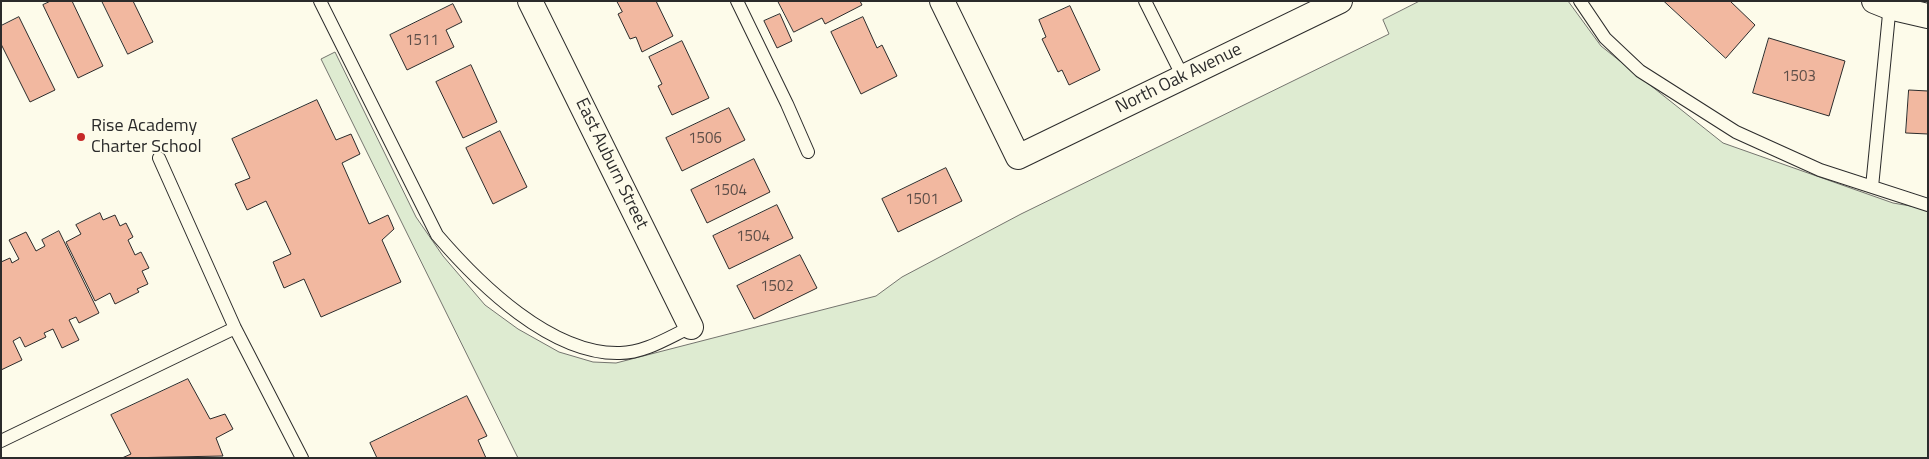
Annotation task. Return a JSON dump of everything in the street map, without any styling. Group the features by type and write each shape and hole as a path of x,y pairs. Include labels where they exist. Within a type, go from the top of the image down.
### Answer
{"street":[{"name":"East Auburn Street","path":"530,1 691,327"},
{"name":"North Oak Avenue","path":"942,1 1018,157 1340,1"},
{"path":"1884,3 1928,16"}],"lane":[{"path":"320,1 437,235 461,262 515,311 562,341 593,351 621,354 648,347 691,327"},
{"path":"737,1 808,152"},
{"path":"1146,1 1183,77"},
{"path":"1580,1 1605,38 1640,71 1736,132 1820,170 1928,205"},
{"path":"1872,187 1884,3"},
{"path":"159,158 235,328 302,458"},
{"path":"1,441 235,328"}],"green space":[{"path":"1420,1 1568,1 1601,46 1723,143 1893,203 1928,209 1928,458 518,458 321,59 335,52 416,217 443,256 485,305 518,329 559,352 593,362 616,363 876,296 902,277 1021,214 1389,34 1383,20"}],"building":[{"path":"51,1 72,1 103,66 78,78 43,5"},
{"path":"102,1 133,1 153,42 128,54"},
{"path":"617,1 656,1 673,36 642,52 636,37 630,39 618,14 622,12"},
{"path":"778,1 860,1 862,5 825,24 822,18 794,32"},
{"path":"1664,1 1730,1 1755,25 1726,58"},
{"path":"453,4 462,22 446,30 454,47 407,70 390,35"},
{"path":"1070,6 1100,70 1069,85 1062,70 1058,72 1042,39 1046,37 1039,20"},
{"path":"780,14 792,41 777,48 764,21"},
{"path":"19,17 55,90 30,102 1,44 1,26"},
{"path":"863,17 877,48 882,45 897,76 861,94 831,32"},
{"path":"1769,38 1845,61 1829,116 1753,93"},
{"path":"682,41 709,98 672,115 658,86 662,84 649,57"},
{"path":"471,65 497,122 463,138 436,82"},
{"path":"1909,90 1928,91 1928,134 1906,133"},
{"path":"317,100 336,140 351,134 360,154 342,163 369,224 388,215 394,229 382,240 401,282 321,317 304,279 284,288 273,262 291,254 266,201 247,210 235,184 250,178 232,139"},
{"path":"729,108 745,140 682,171 666,138"},
{"path":"500,131 527,187 493,204 466,148"},
{"path":"754,159 770,192 707,223 691,190"},
{"path":"946,168 962,201 898,232 882,199"},
{"path":"777,205 793,238 729,269 713,236"},
{"path":"100,213 103,220 115,215 120,226 126,223 133,237 128,240 135,255 141,252 149,268 142,271 148,284 137,289 139,292 115,304 110,293 95,301 66,242 81,234 76,225"},
{"path":"59,231 99,313 79,323 76,317 69,320 79,340 62,348 53,329 44,333 46,337 25,347 20,337 13,341 22,360 1,370 1,262 10,258 12,263 19,259 9,240 26,232 36,251 45,246 42,240"},
{"path":"800,255 817,288 754,319 737,286"},
{"path":"188,379 210,419 225,414 233,429 216,438 223,456 122,458 131,454 111,415"},
{"path":"467,396 487,436 478,440 486,458 377,458 370,443"}],"place":[{"name":"Rise Academy Charter School","path":"81,137"}]}
